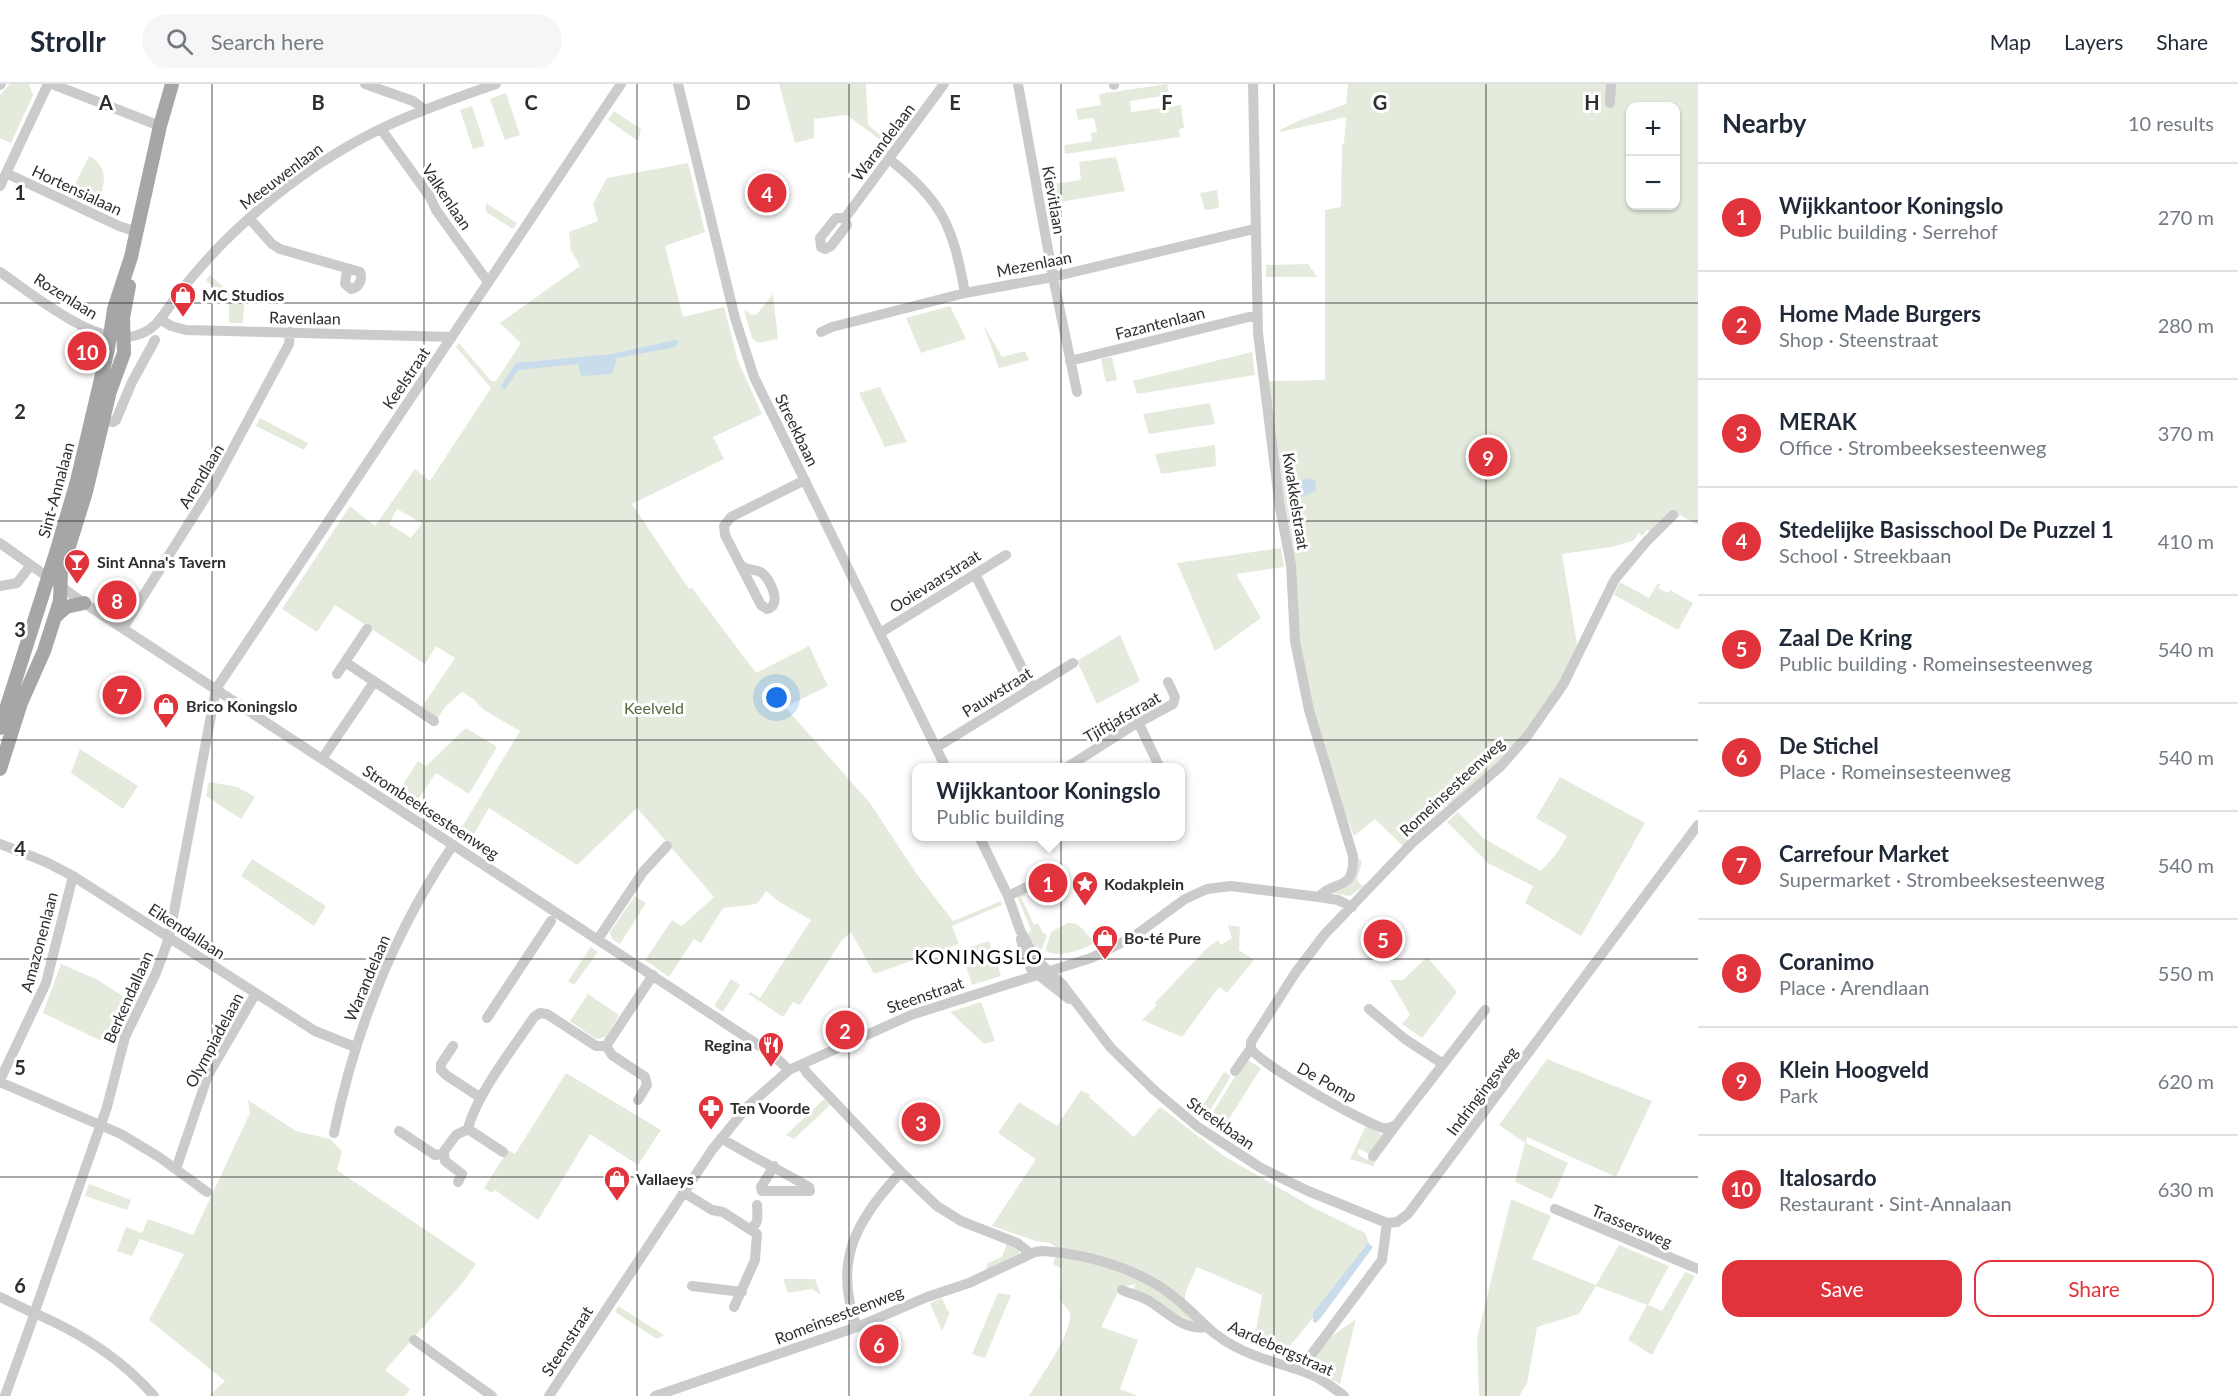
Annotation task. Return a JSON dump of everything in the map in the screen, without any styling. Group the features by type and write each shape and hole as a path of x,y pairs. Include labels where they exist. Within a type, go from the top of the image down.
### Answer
{"main road":[{"name":"Sint-Annalaan","path":"54,582 61,572 86,492 110,391 123,359 114,309 131,257 160,126 172,84"},
{"name":"Sint-Annalaan","path":"0,728 54,582 77,481 118,337"},
{"name":"Sint-Annalaan","path":"0,769 21,704 56,616 62,594 54,582"},
{"path":"56,616 66,607 84,603"}],"street":[{"path":"0,186 50,84 160,126"},
{"path":"365,84 413,101 425,110"},
{"name":"Meeuwenlaan","path":"118,337 147,330 160,319 206,260 249,218 314,167 381,129 496,84"},
{"name":"Keelstraat","path":"216,689 621,84"},
{"name":"Streekbaan","path":"678,84 754,377 944,763"},
{"name":"Warandelaan","path":"845,218 944,84"},
{"name":"Kievitlaan","path":"1018,84 1053,277 1077,392"},
{"name":"Kwakkelstraat","path":"1253,84 1254,228 1259,345 1280,508 1291,565 1294,631 1302,680 1315,732 1353,852 1353,867 1347,880 1340,886 1326,890 1319,897"},
{"path":"1610,103 1611,84"},
{"name":"Valkenlaan","path":"381,129 488,282"},
{"path":"889,159 920,184 943,214 954,241 965,293"},
{"name":"Hortensialaan","path":"6,173 136,232"},
{"path":"249,218 280,249 346,268"},
{"name":"Mezenlaan","path":"821,332 832,327 965,293 1053,277 1254,228"},
{"name":"Rozenlaan","path":"0,272 85,328 118,337"},
{"name":"Fazantenlaan","path":"1070,361 1257,315"},
{"name":"Ravenlaan","path":"160,319 171,326 186,330 452,337"},
{"name":"Arendlaan","path":"123,628 235,448 289,344 290,332"},
{"path":"103,421 116,420 132,382 155,340"},
{"path":"740,564 724,531 725,523 731,517 805,480"},
{"name":"Romeinsesteenweg","path":"1235,1071 1251,1048 1251,1042 1306,958 1428,828 1501,766 1528,735 1563,685 1615,579 1646,542 1673,515"},
{"name":"Strombeeksesteenweg","path":"0,543 84,603 772,1053 789,1070"},
{"name":"Ooievaarstraat","path":"880,633 1006,555"},
{"path":"0,586 17,583 31,565"},
{"path":"975,574 1032,688"},
{"path":"337,675 367,629"},
{"path":"345,662 434,721"},
{"name":"Pauwstraat","path":"937,747 1073,663"},
{"path":"322,759 374,682"},
{"name":"Tjiftjafstraat","path":"1077,763 1132,726 1174,702 1168,682"},
{"name":"Berkendallaan","path":"5,1396 100,1124 127,1032 156,973 169,938 216,689"},
{"path":"1139,724 1158,763"},
{"name":"Indringingsweg","path":"1387,1223 1397,1222 1408,1214 1698,825"},
{"name":"Streekbaan","path":"982,841 1008,896 1020,930 1027,962 1037,974 1062,995 1072,1000"},
{"name":"Eikendallaan","path":"0,844 46,862 73,876 315,1031 355,1047"},
{"name":"Warandelaan","path":"334,1133 355,1047 393,953 413,912 453,845"},
{"path":"598,939 633,885 667,846"},
{"path":"1008,896 1060,871"},
{"name":"Amazonenlaan","path":"0,1081 46,983 73,876"},
{"name":"Steenstraat","path":"549,1396 721,1138 756,1098 789,1070 910,1015 1091,958 1123,943 1185,899 1207,889 1232,886 1338,900 1352,907"},
{"path":"487,1018 551,921"},
{"name":"Streekbaan","path":"1020,930 1036,959 1050,971 1122,1059 1154,1090 1198,1126 1276,1176 1387,1223"},
{"path":"606,1046 653,975"},
{"name":"Olympiadelaan","path":"176,1169 208,1075 256,993"},
{"path":"1369,1009 1405,1039 1443,1064"},
{"path":"1373,1156 1485,1010"},
{"path":"468,1129 470,1117 481,1098 537,1014 547,1014 596,1046 606,1046"},
{"path":"453,1046 441,1064 441,1070 481,1098"},
{"path":"606,1046 612,1055 647,1080 647,1085 638,1100"},
{"name":"De Pomp","path":"1251,1048 1257,1057 1347,1110 1384,1128 1396,1125"},
{"path":"802,1065 901,1172 949,1214 1017,1243 1031,1254"},
{"path":"0,1081 100,1124 140,1145 207,1191"},
{"path":"468,1129 503,1152"},
{"path":"399,1131 435,1155 440,1155 456,1135 468,1129"},
{"path":"721,1138 748,1155 774,1166"},
{"path":"444,1152 445,1161 462,1174 458,1182"},
{"path":"857,1327 848,1290 852,1244 866,1212 901,1172"},
{"path":"683,1192 712,1210 723,1212 756,1232 758,1236 755,1260 734,1308"},
{"path":"750,1228 757,1222 757,1205"},
{"name":"Trassersweg","path":"1555,1209 1698,1269"},
{"path":"1300,1370 1382,1260 1387,1223"},
{"name":"Aardebergstraat","path":"1031,1254 1043,1251 1064,1252 1106,1262 1168,1292 1205,1327 1240,1350 1317,1377 1344,1396"},
{"name":"Romeinsesteenweg","path":"655,1396 857,1327 927,1297 969,1283 1031,1254"},
{"path":"692,1286 742,1292"},
{"name":"Aardebergstraat","path":"1122,1290 1148,1300 1186,1325 1195,1328 1205,1327"},
{"path":"0,1297 77,1334 127,1370 154,1396"},
{"path":"414,1340 492,1396"}],"green space":[{"path":"10,84 29,84 33,95 11,143 0,138 0,95"},
{"path":"779,84 866,84 868,125 887,140 884,143 847,115 814,119 814,138 795,143"},
{"path":"1167,84 1169,95 1130,101 1131,112 1181,105 1184,128 1179,129 1180,137 1065,154 1064,145 1092,141 1091,133 1097,132 1094,118 1078,120 1076,109 1101,105 1099,94"},
{"path":"1348,84 1698,84 1698,525 1680,515 1660,535 1647,530 1642,536 1639,533 1633,541 1611,547 1562,554 1577,644 1560,683 1505,757 1450,806 1447,805 1403,846 1375,819 1354,836 1339,797 1302,672 1269,381 1325,380 1325,210 1341,207 1342,145 1344,144 1346,117 1280,132 1298,121 1346,104"},
{"path":"506,93 520,135 505,140 490,99"},
{"path":"472,106 485,146 473,149 460,110"},
{"path":"614,111 641,129 638,141 608,120"},
{"path":"89,156 101,166 104,178 97,206 70,194"},
{"path":"1116,157 1125,191 1048,204 1046,185 1081,180 1079,162"},
{"name":"Keelveld","path":"688,163 705,232 665,246 683,317 724,307 738,361 762,414 713,437 724,459 632,504 689,589 692,588 756,673 809,646 828,686 785,707 870,803 916,873 953,921 1001,901 1002,905 952,926 959,944 874,974 851,932 842,940 800,1005 793,1002 783,1017 749,994 733,1018 750,992 760,998 811,920 781,903 766,891 757,904 723,908 701,943 694,939 669,977 645,960 672,920 682,926 714,897 637,808 577,865 489,808 468,844 456,837 520,731 484,710 462,692 445,707 438,718 422,707 455,658 436,646 425,664 335,605 317,632 282,609 350,506 375,526 415,469 430,481 491,388 456,347 459,343 491,381 496,381 521,343 500,323 580,266 571,250 569,232 598,221 593,204 607,178","holes":["397,509 422,523 411,538 389,524"]},
{"path":"1217,190 1219,208 1205,210 1200,193"},
{"path":"486,203 517,223 513,229 486,212"},
{"path":"1308,264 1317,277 1266,277 1266,265"},
{"path":"210,275 232,294 245,289 243,323 229,323 229,296 225,298 206,280"},
{"path":"773,294 778,339 758,343 752,338 744,310 752,315 757,314"},
{"path":"950,306 966,339 921,353 906,318"},
{"path":"983,324 1002,357 1025,351 1029,360 999,368"},
{"path":"1252,352 1255,375 1137,394 1133,381"},
{"path":"1112,357 1117,380 1106,382 1101,359"},
{"path":"880,387 907,442 885,447 859,393"},
{"path":"1210,403 1215,424 1149,434 1143,414"},
{"path":"260,418 308,443 304,450 256,426"},
{"path":"1215,445 1216,466 1161,474 1155,454"},
{"path":"1281,548 1284,567 1236,574 1261,618 1215,651 1177,563"},
{"path":"1620,582 1649,598 1658,583 1660,584 1658,588 1668,593 1670,590 1693,603 1678,630 1614,595"},
{"path":"1120,635 1140,681 1097,704 1077,661"},
{"path":"466,728 497,747 469,794 436,773 412,808 395,797 418,761 426,766"},
{"path":"80,749 138,786 123,809 71,773"},
{"path":"1560,777 1645,823 1581,936 1525,903 1533,886 1488,863 1447,822 1458,812 1483,838 1541,871 1557,853 1567,836 1536,818"},
{"path":"209,782 237,787 255,797 241,819 206,796"},
{"path":"1358,858 1362,862 1357,880 1361,885 1366,885 1350,896 1332,893 1353,882 1357,872"},
{"path":"252,859 326,906 314,926 241,876"},
{"path":"1025,893 1026,895 1021,897 1034,925 1038,923 1043,933 1047,935 1040,954 1028,934 1031,930 1018,898"},
{"path":"635,896 646,903 620,944 612,939 610,932"},
{"path":"1068,923 1080,926 1094,940 1093,944 1063,954 1045,951 1051,932"},
{"path":"1228,925 1240,927 1239,950 1254,960 1227,993 1219,987 1182,1037 1142,1020 1205,950 1218,940 1221,945 1232,938"},
{"path":"989,941 1001,976 972,985 961,950"},
{"path":"591,947 598,952 574,985 568,981"},
{"path":"1427,957 1457,992 1422,1038 1402,1024 1410,1015 1390,980 1403,980"},
{"path":"61,964 96,979 131,1001 112,1046 43,1013"},
{"path":"731,979 740,985 723,1012 714,1006"},
{"path":"588,994 619,1015 606,1037 596,1039 570,1021"},
{"path":"981,1002 995,1041 984,1044 950,1012"},
{"path":"1246,1059 1261,1068 1222,1130 1209,1122 1211,1119 1215,1121 1218,1116 1213,1112"},
{"path":"1547,1059 1652,1101 1616,1177 1527,1137 1526,1143 1568,1163 1552,1199 1515,1182 1525,1143 1499,1125"},
{"path":"1224,1072 1231,1076 1205,1119 1198,1113"},
{"path":"566,1073 661,1130 638,1165 590,1134 538,1220 495,1190 492,1193 484,1188 508,1150 515,1154"},
{"path":"1081,1090 1090,1095 1089,1097 1134,1137 1160,1107 1224,1156 1312,1207 1365,1233 1370,1246 1368,1252 1284,1353 1254,1343 1262,1295 1197,1267 1186,1291 1185,1302 1199,1325 1133,1292 1135,1284 1120,1288 1101,1327 1138,1340 1120,1389 1138,1396 1029,1396 1062,1341 1070,1319 1069,1311 1060,1300 1062,1269 1053,1264 1058,1249 1050,1243 1036,1241 992,1226 1036,1159 998,1133 1019,1102 1057,1126"},
{"path":"824,1099 830,1105 794,1139 786,1135"},
{"path":"248,1100 296,1131 330,1139 342,1151 337,1170 476,1264 464,1281 385,1370 410,1389 405,1396 209,1396 225,1381 149,1320 184,1254 140,1239 132,1256 117,1251 126,1227 142,1233 148,1219 193,1235 250,1113"},
{"path":"1366,1126 1385,1136 1370,1154 1359,1149 1357,1152 1367,1160 1372,1155 1379,1157 1373,1166 1350,1159"},
{"path":"89,1184 131,1200 127,1210 85,1196"},
{"path":"1511,1199 1551,1216 1532,1259 1596,1285 1619,1245 1669,1266 1648,1305 1662,1311 1685,1272 1695,1276 1652,1355 1628,1340 1647,1305 1596,1286 1579,1314 1537,1327 1527,1384 1519,1396 1479,1396 1477,1338"},
{"path":"1007,1243 1019,1250 1019,1254 985,1271 988,1263 1002,1257"},
{"path":"783,1279 815,1279 821,1295 812,1289 788,1293"},
{"path":"998,1293 1011,1295 985,1358 972,1354"},
{"path":"942,1298 950,1312 942,1331 930,1303"},
{"path":"618,1306 664,1335 657,1339 615,1312"},
{"path":"1356,1319 1340,1384 1311,1369 1311,1363 1331,1337"}],"water":[{"path":"676,340 678,342 676,347 617,358 612,374 583,376 578,364 518,370 505,390 501,386 516,363 611,354"},
{"path":"1309,478 1315,480 1316,490 1303,497 1296,495 1295,483"},
{"path":"1368,1243 1373,1247 1323,1315 1316,1323 1313,1322 1313,1313"}],"place":[{"name":"Stedelijke Basisschool De Puzzel 1","path":"767,193"},
{"name":"MC Studios","path":"183,318"},
{"name":"Italosardo","path":"87,351"},
{"name":"Klein Hoogveld","path":"1488,457"},
{"name":"Sint Anna's Tavern","path":"77,585"},
{"name":"Coranimo","path":"117,600"},
{"name":"Carrefour Market","path":"122,695"},
{"name":"Brico Koningslo","path":"166,729"},
{"name":"Wijkkantoor Koningslo","path":"1048,883"},
{"name":"Kodakplein","path":"1085,907"},
{"name":"Zaal De Kring","path":"1383,939"},
{"name":"Bo-té Pure","path":"1105,961"},
{"name":"Home Made Burgers","path":"845,1030"},
{"name":"Regina","path":"771,1068"},
{"name":"MERAK","path":"921,1122"},
{"name":"Ten Voorde","path":"711,1131"},
{"name":"Vallaeys","path":"617,1202"},
{"name":"De Stichel","path":"879,1344"}],"district":[{"name":"KONINGSLO","path":"979,957"}]}
